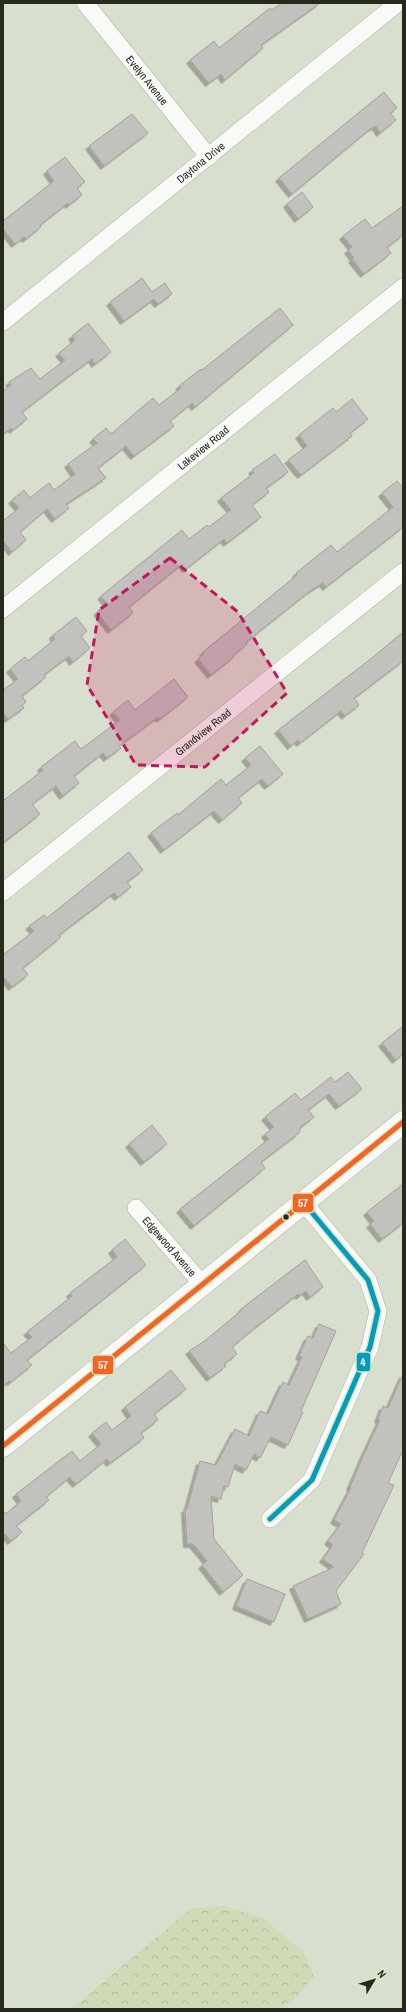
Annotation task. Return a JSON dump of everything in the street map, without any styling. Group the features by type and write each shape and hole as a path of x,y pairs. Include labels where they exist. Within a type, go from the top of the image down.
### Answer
{"street":[{"name":"Evelyn Avenue","path":"85,3 209,156"},
{"name":"Daytona Drive","path":"3,322 398,3"},
{"name":"Lakeview Road","path":"3,609 403,287"},
{"name":"Grandview Road","path":"3,892 403,572"},
{"path":"3,1446 403,1122"},
{"path":"270,1519 312,1480 370,1347 378,1311 368,1280 304,1203"},
{"name":"Edgewood Avenue","path":"136,1208 203,1285"}],"highlighted area":[{"path":"170,558 238,612 287,693 205,767 136,765 87,685 99,610"}],"green space":[{"path":"224,1906 261,1917 303,1951 314,1976 298,1996 280,2009 71,2009 190,1909"}],"building":[{"path":"282,3 320,3 261,45 263,48 225,80 221,74 209,83 190,60 214,41 219,48 270,8 272,10"},
{"path":"384,92 397,108 390,113 396,120 380,133 376,126 370,129 292,194 279,178"},
{"path":"132,114 148,133 104,166 89,146"},
{"path":"65,157 85,182 77,188 82,195 69,205 68,203 40,225 41,227 26,239 24,237 15,244 3,229 3,221 54,181 47,171"},
{"path":"302,192 313,207 298,219 287,204"},
{"path":"403,206 403,235 387,247 391,253 364,274 352,259 354,258 348,250 352,247 343,236 365,219 372,228"},
{"path":"142,278 152,292 165,283 172,294 158,304 154,299 124,321 110,302"},
{"path":"280,308 293,325 195,407 192,403 170,421 174,426 134,456 126,446 98,468 106,478 66,504 69,508 55,519 47,509 20,532 26,540 12,552 3,541 3,521 19,508 12,500 24,490 30,498 49,483 54,490 75,474 68,464 97,443 93,439 106,428 111,434 153,398 159,405 181,388 179,386 201,369 202,370"},
{"path":"88,323 111,352 95,364 92,359 74,372 22,412 27,419 13,430 11,428 3,434 3,391 11,385 9,382 31,368 40,379 65,360 59,353 75,340 72,336"},
{"path":"352,399 368,419 350,433 352,436 301,475 288,460 307,446 299,435 333,408 336,412"},
{"path":"275,454 288,472 266,488 269,492 252,505 261,517 227,543 224,539 186,569 182,564 129,607 133,613 111,630 97,612 107,603 101,596 182,530 189,539 207,525 209,527 231,510 221,498 254,473 252,470"},
{"path":"397,481 403,488 403,527 326,587 323,583 310,591 246,642 247,644 233,656 234,657 211,675 198,659 204,654 203,652 297,575 296,573 331,545 337,552 393,507 382,493"},
{"path":"76,617 87,631 81,636 90,648 73,662 69,656 44,675 46,677 22,696 26,702 22,705 24,708 8,719 3,712 3,690 18,679 10,669 25,657 28,661 55,639 53,635"},
{"path":"403,632 403,661 354,698 359,705 345,716 341,711 300,743 298,740 291,746 278,730 372,658"},
{"path":"174,679 188,697 160,719 158,717 119,746 121,748 107,758 103,753 74,776 79,783 63,796 56,786 32,804 40,814 3,843 3,801 43,770 41,767 75,741 81,749 120,720 113,712 128,700 135,710"},
{"path":"260,746 283,774 268,786 262,779 238,798 242,803 222,820 214,811 164,850 151,833 177,813 178,815 221,779 226,785 251,765 245,758"},
{"path":"129,852 143,870 127,882 131,887 118,897 114,893 59,935 61,937 23,968 28,975 12,987 3,976 3,955 34,931 29,926 44,915 47,918"},
{"path":"403,1026 403,1054 396,1060 382,1043"},
{"path":"348,1072 362,1089 339,1106 329,1094 308,1110 314,1117 301,1127 299,1133 261,1162 265,1168 194,1226 180,1209 269,1139 265,1134 274,1127 265,1117 295,1093 301,1100 331,1077 335,1082"},
{"path":"152,1125 167,1144 144,1162 129,1144"},
{"path":"403,1184 403,1223 382,1239 370,1224 374,1221 367,1212"},
{"path":"125,1239 146,1265 27,1360 32,1365 11,1382 9,1381 3,1386 3,1343 11,1353 32,1337 27,1332 72,1296 70,1293 117,1257 112,1250"},
{"path":"305,1260 323,1287 310,1297 306,1291 299,1296 298,1294 251,1331 232,1347 237,1354 224,1364 226,1366 210,1378 189,1351 206,1340 242,1310 241,1309"},
{"path":"319,1324 336,1331 301,1411 303,1412 288,1445 271,1437 260,1458 254,1454 246,1470 235,1464 228,1487 224,1486 221,1499 211,1496 214,1539 243,1575 223,1592 202,1565 207,1561 193,1544 187,1544 185,1509 187,1509 200,1461 216,1465 235,1429 249,1436 260,1411 268,1414 283,1382 289,1385 302,1357 299,1356 308,1336 313,1338"},
{"path":"171,1370 186,1389 154,1414 158,1420 141,1433 144,1438 110,1463 107,1459 76,1484 70,1477 46,1497 49,1500 16,1526 22,1532 11,1541 5,1534 3,1536 3,1511 6,1514 21,1501 16,1494 72,1451 80,1461 101,1444 92,1433 106,1422 112,1430 131,1416 125,1407"},
{"path":"403,1374 403,1450 388,1483 394,1485 362,1553 364,1554 336,1591 341,1604 308,1619 293,1586 334,1567 323,1559 333,1545 328,1541 341,1524 334,1520 351,1488 350,1487 364,1454 380,1420 378,1419 383,1406 388,1408"},
{"path":"247,1579 285,1594 274,1622 236,1606"}],"transit line":[{"name":"57","path":"3,1446 403,1122"},
{"name":"4","path":"270,1519 312,1480 370,1347 378,1311 368,1280 304,1203"}]}
